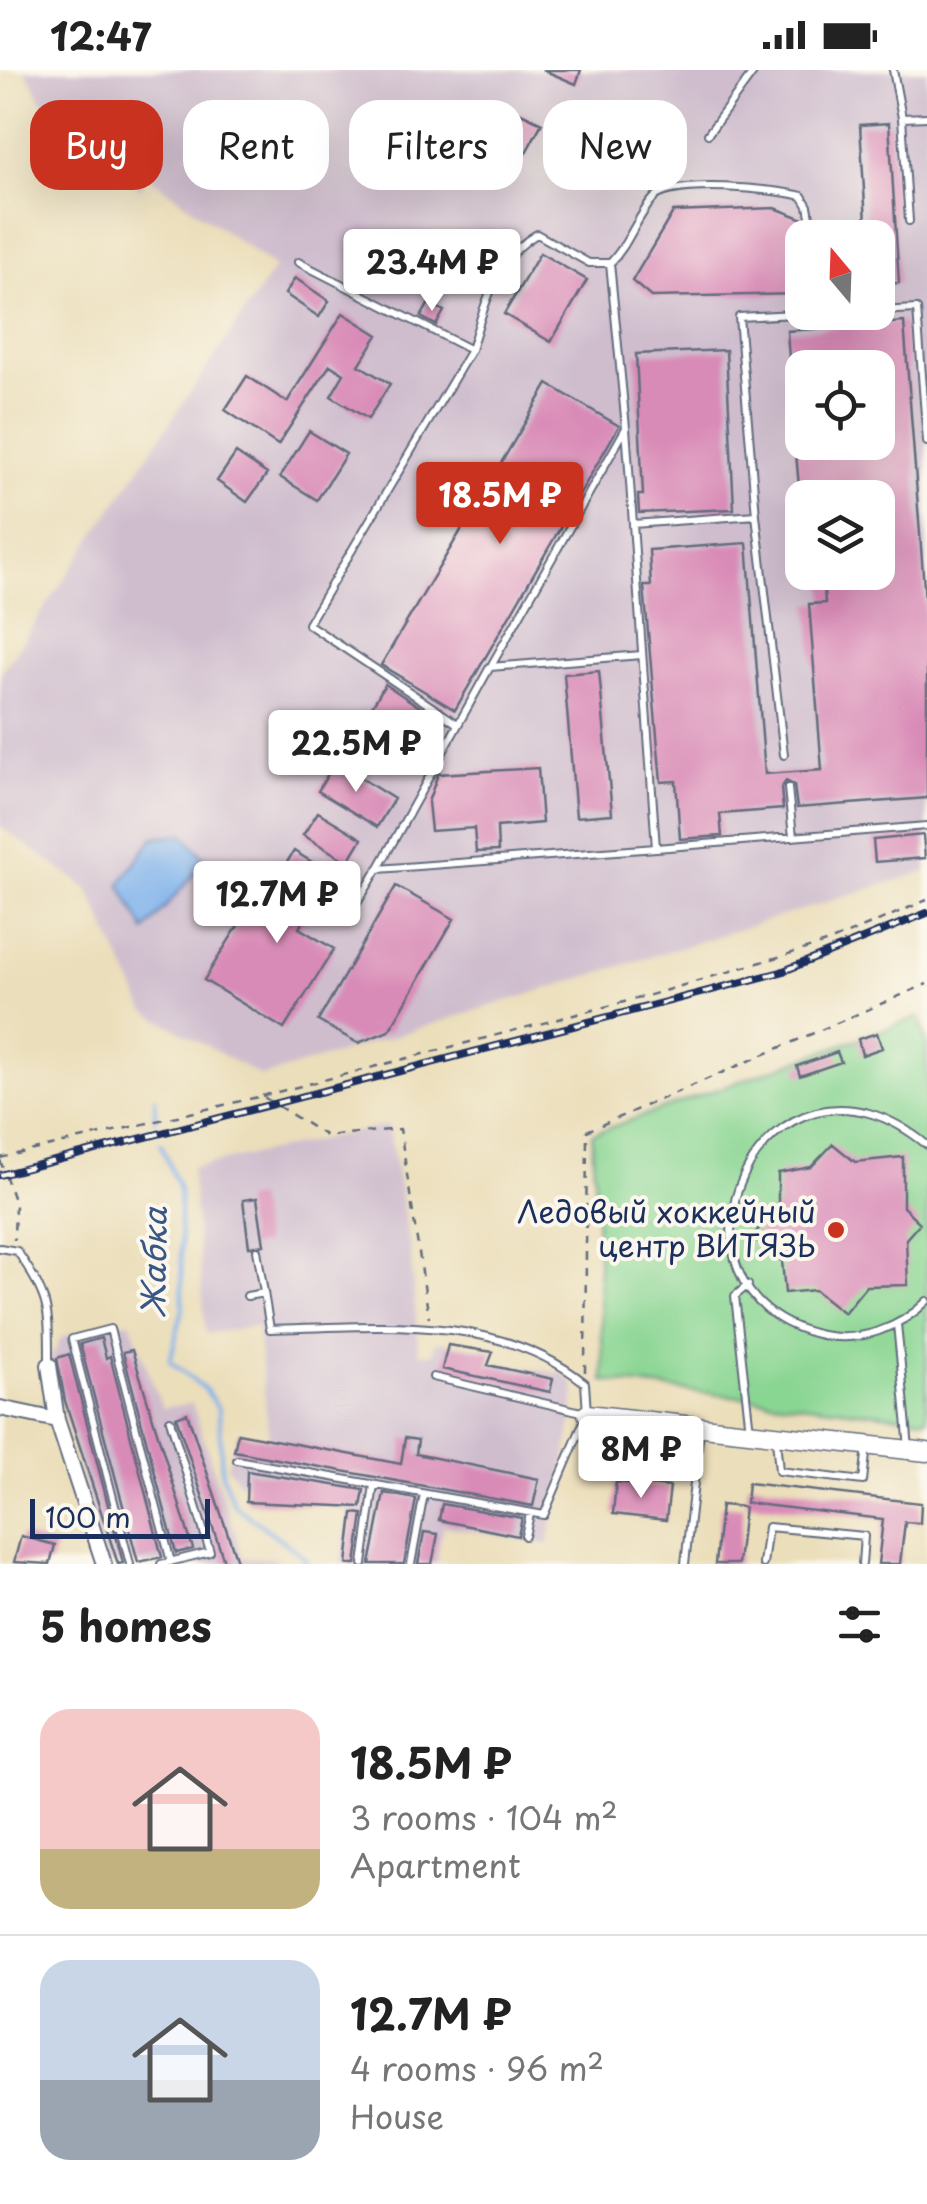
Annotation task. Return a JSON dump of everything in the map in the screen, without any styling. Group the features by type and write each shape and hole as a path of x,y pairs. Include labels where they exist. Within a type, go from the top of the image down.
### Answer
{"street":[{"path":"49,1366 57,1420 104,1564"},
{"path":"0,1408 57,1420"},
{"path":"587,1414 918,1451"}],"lane":[{"path":"708,134 755,70"},
{"path":"893,70 902,118 909,221"},
{"path":"902,118 927,116"},
{"path":"656,848 626,428 610,263 652,199 668,190 771,190 802,196 811,220"},
{"path":"456,722 308,624 471,350 486,298 522,242 537,234 589,263 610,263"},
{"path":"298,262 471,350"},
{"path":"895,310 916,309 927,442"},
{"path":"784,755 756,515 739,316 785,314"},
{"path":"356,905 456,722 626,428"},
{"path":"632,524 756,515"},
{"path":"490,667 642,655"},
{"path":"788,788 793,836"},
{"path":"378,869 927,826"},
{"path":"927,1145 904,1126 876,1114 846,1109 815,1113 771,1137 744,1168 733,1197 730,1228 735,1258 748,1285 764,1304 804,1330 851,1337 897,1324 927,1302"},
{"path":"0,1248 17,1251 43,1291 51,1314 49,1366"},
{"path":"237,1460 544,1515 587,1414 585,1382 563,1365 509,1343 430,1325 270,1329 257,1250"},
{"path":"748,1285 736,1296 750,1432"},
{"path":"248,1296 264,1293"},
{"path":"897,1324 918,1451"},
{"path":"130,1564 72,1339 110,1329 171,1562"},
{"path":"433,1377 587,1414"},
{"path":"161,1564 210,1552 170,1420"},
{"path":"685,1564 700,1428"},
{"path":"776,1435 778,1471 863,1482 867,1445"},
{"path":"363,1564 374,1485"},
{"path":"411,1564 424,1494"},
{"path":"525,1536 530,1514"},
{"path":"678,1518 690,1519"},
{"path":"763,1564 768,1527 864,1536 862,1564"}],"path":[{"path":"17,1251 15,1203 0,1160 262,1096 351,1070 476,1043 829,942 927,900"},
{"path":"585,1382 587,1131 927,984"},
{"path":"262,1096 326,1136 400,1128 430,1325"}],"shaded area":[{"path":"25,70 927,70 927,871 262,1077 145,1011 88,889 0,826 0,675 275,267 163,187 163,100 42,100"},
{"path":"388,1125 410,1248 419,1353 433,1354 436,1341 490,1350 489,1362 565,1374 575,1386 572,1424 548,1544 443,1526 436,1564 341,1564 349,1511 241,1484 227,1466 238,1433 269,1438 257,1326 206,1334 191,1168"},
{"path":"130,1321 162,1408 192,1403 243,1558 275,1558 277,1564 105,1564 50,1359 62,1337"}],"green space":[{"path":"919,1017 927,1044 927,1419 604,1381 592,1134"}],"water":[{"path":"183,834 206,860 145,931 120,884 154,837"}],"building":[{"path":"543,70 581,70 576,84"},
{"path":"523,114 542,123 523,153"},
{"path":"889,123 899,283 895,283 895,220 866,220 860,125"},
{"path":"775,208 804,219 785,220 785,294 651,297 632,281 673,212"},
{"path":"540,253 587,280 551,342 504,314"},
{"path":"295,278 329,301 319,317 285,294"},
{"path":"429,303 444,311 436,325 421,317"},
{"path":"343,313 378,335 359,365 390,384 368,419 331,396 344,374 330,365 278,445 225,410 247,376 287,402"},
{"path":"904,322 927,627 927,798 797,808 794,785 786,781 781,788 783,809 720,814 722,836 680,839 676,781 661,782 644,586 651,586 649,550 747,543 765,774 822,770 809,604 825,603 824,590 895,590 895,480 798,480 797,460 895,460 895,350 788,350 787,331 895,330 895,323"},
{"path":"726,350 734,509 639,513 638,495 643,495 636,354"},
{"path":"548,384 619,426 455,710 381,665"},
{"path":"309,431 346,454 317,500 280,477"},
{"path":"236,453 267,474 247,502 217,481"},
{"path":"599,671 612,814 576,817 564,674"},
{"path":"385,684 430,714 409,757 360,727"},
{"path":"335,762 394,799 377,827 318,791"},
{"path":"538,768 542,823 497,827 498,851 476,852 474,828 431,831 428,802 438,774"},
{"path":"318,812 362,839 348,862 303,835"},
{"path":"923,835 925,858 875,862 873,840"},
{"path":"294,851 341,880 326,904 317,899 299,928 334,949 284,1029 204,980 254,900 268,909 286,880 279,875"},
{"path":"396,886 454,919 389,1031 358,1043 318,1021"},
{"path":"877,1033 882,1048 862,1055 858,1039"},
{"path":"837,1052 841,1062 800,1076 797,1066"},
{"name":"Ледовый хоккейный центр ВИТЯЗЬ","path":"833,1144 855,1162 903,1157 903,1207 920,1223 906,1239 908,1285 866,1286 844,1313 815,1290 785,1293 782,1261 752,1237 778,1205 778,1173 811,1167"},
{"path":"257,1198 264,1245 249,1247 243,1200"},
{"path":"101,1338 106,1358 110,1356 162,1557 138,1562 80,1344"},
{"path":"448,1345 493,1352 488,1365 553,1379 550,1392 442,1369"},
{"path":"132,1350 193,1549 176,1553 123,1352"},
{"path":"69,1354 123,1563 118,1564 65,1401 57,1358"},
{"path":"187,1413 238,1564 225,1564 176,1417"},
{"path":"238,1433 401,1464 405,1438 418,1440 416,1454 539,1479 533,1506 234,1451"},
{"path":"632,1433 674,1436 673,1451 630,1447"},
{"path":"247,1471 364,1490 361,1507 246,1502"},
{"path":"616,1482 670,1487 666,1520 613,1514"},
{"path":"748,1483 921,1503 920,1523 905,1522 900,1564 878,1564 883,1519 746,1503"},
{"path":"384,1493 416,1499 404,1564 370,1564"},
{"path":"442,1504 522,1518 518,1536 439,1520"},
{"path":"721,1505 744,1507 738,1564 715,1564"},
{"path":"353,1513 363,1514 356,1564 347,1564"},
{"path":"424,1532 438,1534 432,1564 418,1564"},
{"path":"21,1536 55,1545 50,1564 14,1562"}],"waterway":[{"name":"Жабка","path":"155,1098 155,1120"},
{"name":"Жабка","path":"161,1144 179,1189 183,1308 170,1361 206,1390 219,1410 222,1474 234,1505 303,1556 307,1564"}],"railway":[{"path":"0,1175 781,972 927,913"}],"place":[{"name":"Ледовый хоккейный центр ВИТЯЗЬ","path":"836,1230"}]}
